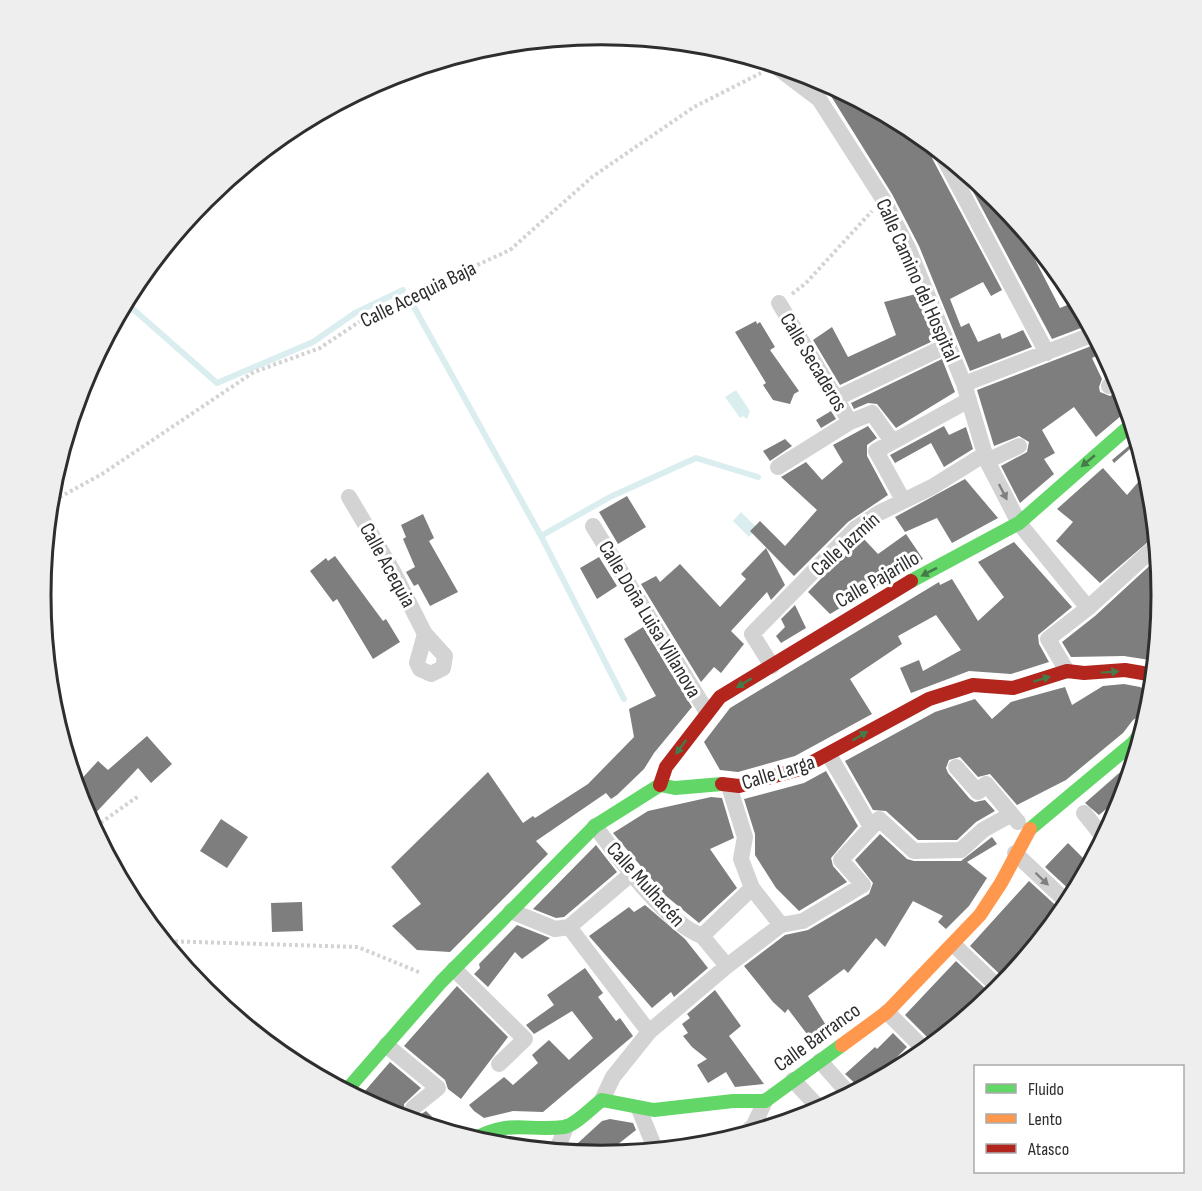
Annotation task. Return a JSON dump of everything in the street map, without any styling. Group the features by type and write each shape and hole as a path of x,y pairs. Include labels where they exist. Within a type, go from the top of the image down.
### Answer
{"street":[{"name":"Calle Camino del Hospital","path":"785,77 819,99 883,199 909,250 967,392 986,457 1018,523 1088,608"},
{"path":"950,171 1047,353"},
{"name":"Calle Secaderos","path":"779,303 850,422"},
{"path":"903,500 876,451 967,392 1047,353 1087,337"},
{"path":"835,399 948,345"},
{"name":"Calle Secaderos","path":"778,467 850,422 872,413 892,441"},
{"name":"Calle Pajarillo","path":"660,785 666,767 706,712 720,697 915,579 1018,523 1125,430"},
{"name":"Calle Jazmín","path":"772,666 752,634 855,529 879,513 986,457 1019,446"},
{"name":"Calle Acequia","path":"349,497 393,571 426,634"},
{"name":"Calle Doña Luisa Villanova","path":"593,526 706,712"},
{"path":"1067,671 1048,639 1088,608 1149,552"},
{"name":"Calle Larga","path":"660,785 675,788 711,783 739,786 800,769 929,699 974,685 1013,688 1067,671 1084,674 1125,670 1146,674"},
{"path":"956,767 978,792 986,784 1010,816 1028,830 1075,807 1130,746"},
{"path":"829,755 871,827"},
{"path":"351,1085 441,981 595,826 660,785"},
{"path":"729,786 746,837 741,859 752,888 781,925"},
{"path":"1075,807 1098,832"},
{"path":"559,1144 566,1127 602,1100 613,1077 649,1032 727,966 781,925 803,921 863,885 841,860 879,819 914,851 961,850 983,830 1010,816"},
{"name":"Calle Mulhacén","path":"595,826 631,874 688,931 702,936 727,966"},
{"name":"Calle Barranco","path":"602,1100 639,1109 673,1108 740,1099 765,1101 887,1012 954,945 981,915 1001,883 1028,830"},
{"path":"1015,854 1061,897"},
{"path":"511,911 555,929 569,927 631,874"},
{"path":"702,936 752,888"},
{"path":"569,927 649,1032"},
{"path":"954,945 993,982"},
{"path":"454,969 525,1040 499,1064"},
{"path":"887,1012 919,1044"},
{"path":"386,1045 438,1088 413,1108"},
{"path":"820,1061 844,1089"},
{"path":"793,1080 814,1103"},
{"path":"755,1124 765,1101"},
{"path":"639,1109 653,1143"},
{"path":"485,1133 516,1125 566,1127"}],"path":[{"name":"Calle Acequia Baja","path":"59,497 102,474 254,372 320,348 372,314 510,250 600,171 694,107 753,80 766,70"},
{"path":"779,303 806,283 883,199"},
{"path":"100,823 140,795"},
{"path":"173,941 358,947 441,981"}],"shaded area":[{"path":"736,390 750,411 747,419 743,416 740,418 725,397"},
{"path":"741,512 757,528 749,537 733,521"}],"building":[{"path":"831,96 876,119 932,156 1002,290 991,296 983,282 950,299 961,327 969,323 978,342 1000,333 1002,339 1023,330 1032,347 970,371 919,246 892,194"},
{"path":"972,189 1031,252 1060,308 1068,305 1082,328 1052,339"},
{"path":"916,294 935,340 840,385 813,340 832,327 848,357 896,335 884,302"},
{"path":"756,321 757,324 760,322 775,347 770,350 799,391 794,394 790,404 773,400 763,385 766,383 735,332"},
{"path":"1092,346 1097,356 1092,358 1102,379 1100,392 1110,396 1113,394 1121,416 1096,437 1074,407 1042,430 1055,453 1044,459 1054,474 1020,503 1001,466 1027,452 1029,442 1019,436 994,446 977,390"},
{"path":"942,359 955,392 896,428 877,404 868,403 854,409 851,403"},
{"path":"831,411 836,419 821,428 816,420"},
{"path":"868,426 877,438 867,445 867,456 888,495 848,522 794,576 750,531 760,521 785,546 817,510 781,477 806,462 822,480 843,462 833,445"},
{"path":"944,426 949,435 966,427 973,449 944,467 931,443 895,463 890,455"},
{"path":"785,439 792,446 770,461 763,451"},
{"path":"1130,445 1131,448 1114,463 1112,460"},
{"path":"1103,468 1127,495 1139,481 1148,541 1100,583 1056,541 1073,522 1057,509"},
{"path":"965,479 998,518 952,543 937,518 905,532 895,517"},
{"path":"627,496 646,527 618,544 599,512"},
{"path":"423,514 434,538 429,541 458,592 430,606 418,584 414,586 406,572 415,567 403,539 406,537 401,525"},
{"path":"906,534 923,559 830,614 808,592 862,537 878,554"},
{"path":"1014,542 1072,607 1038,635 1039,644 1049,662 1011,674 969,671 911,693 900,668 919,660 923,671 961,650 936,615 898,636 902,644 850,679 872,714 795,756 738,772 720,770 704,742 730,708 939,582 940,585 952,579 978,621 1004,597 978,562"},
{"path":"766,548 785,585 771,600 767,592 731,631 744,644 721,673 714,667 701,682 641,584 656,576 660,582 680,564 720,607 746,579 741,574"},
{"path":"335,556 383,621 386,619 400,642 373,659 337,599 333,602 310,571 326,558 328,561"},
{"path":"599,557 617,586 597,599 580,568"},
{"path":"1150,565 1152,596 1148,660 1124,656 1071,657 1062,642 1095,616"},
{"path":"795,605 806,628 781,643 776,636 785,627 781,619"},
{"path":"643,627 692,707 654,753 644,769 617,795 611,799 606,793 536,841 548,854 450,952 417,950 392,926 421,904 391,867 488,772 523,823 533,816 535,818 588,784 634,737 629,709 656,696 624,639"},
{"path":"1124,684 1143,689 1138,717 1123,733 1066,780 1017,805 990,774 978,777 960,757 949,760 946,768 948,773 970,799 975,802 985,800 995,811 976,822 957,840 918,840 886,811 873,810 845,761 935,712 975,699 992,719 1011,702 1065,687 1072,705 1103,686"},
{"path":"147,736 172,764 151,783 138,768 95,813 82,778 98,761 108,770"},
{"path":"1123,770 1110,806 1099,815 1085,803"},
{"path":"826,771 858,826 831,858 833,866 847,882 799,911 776,888 755,855 755,834 744,799 804,783"},
{"path":"711,797 722,798 734,838 710,849 737,888 699,923 666,896 613,833 648,811"},
{"path":"221,819 248,837 227,868 200,851"},
{"path":"880,834 907,859 914,861 961,861 992,837 997,844 967,862 987,878 969,906 946,929 938,922 943,916 913,901 885,947 876,938 848,973 844,969 808,996 832,1035 816,1046 788,1009 785,1013 773,1002 744,966 785,935 808,930 869,894 873,883 855,860"},
{"path":"1068,843 1084,859 1067,888 1045,867"},
{"path":"596,845 617,872 564,917 556,918 533,909"},
{"path":"1029,881 1056,905 1038,931 1000,974 970,946"},
{"path":"302,902 303,931 272,932 271,903"},
{"path":"645,905 685,939 708,968 674,997 671,992 652,1008 589,936 629,907 634,912"},
{"path":"517,925 550,938 522,959 515,952 488,987 474,974 480,968 479,964"},
{"path":"956,961 986,989 928,1038 905,1015"},
{"path":"585,968 603,993 598,997 616,1021 620,1018 633,1036 543,1112 513,1111 484,1118 474,1111 469,1105 504,1077 513,1085 538,1063 532,1055 549,1040 569,1060 593,1038 572,1011 534,1034 526,1025 554,1005 547,995"},
{"path":"457,986 508,1037 461,1099 448,1089 445,1080 404,1046"},
{"path":"715,990 741,1026 729,1036 764,1084 735,1087 726,1072 708,1083 697,1065 707,1059 683,1036 688,1033 682,1024 690,1018 687,1014"},
{"path":"893,1033 907,1047 892,1062 855,1083 845,1074 875,1047 877,1049"},
{"path":"390,1062 421,1088 404,1104 405,1110 364,1092"},
{"path":"426,1111 436,1120 419,1115"},
{"path":"610,1119 633,1123 636,1130 616,1146 575,1145 602,1121"}],"waterway":[{"path":"132,308 217,383 313,342 355,313 403,290"},
{"path":"414,307 541,536 624,699"},
{"path":"541,536 610,497 696,458 758,477"}],"traffic: fast":[{"path":"911,581 1019,523 1125,430"},
{"path":"1030,829 1131,745"},
{"path":"351,1085 441,982 595,826 660,785 675,788 722,784"},
{"path":"486,1133 497,1129 518,1127 569,1126 602,1100 654,1110 733,1101 765,1101 842,1045"}],"traffic: slow":[{"path":"842,1045 887,1012 980,915 1001,883 1030,829"}],"traffic: jam":[{"path":"660,785 666,767 720,697 911,581"},
{"path":"722,784 739,786 800,769 929,699 973,685 1013,688 1067,671 1084,673 1125,670 1146,674"}]}
